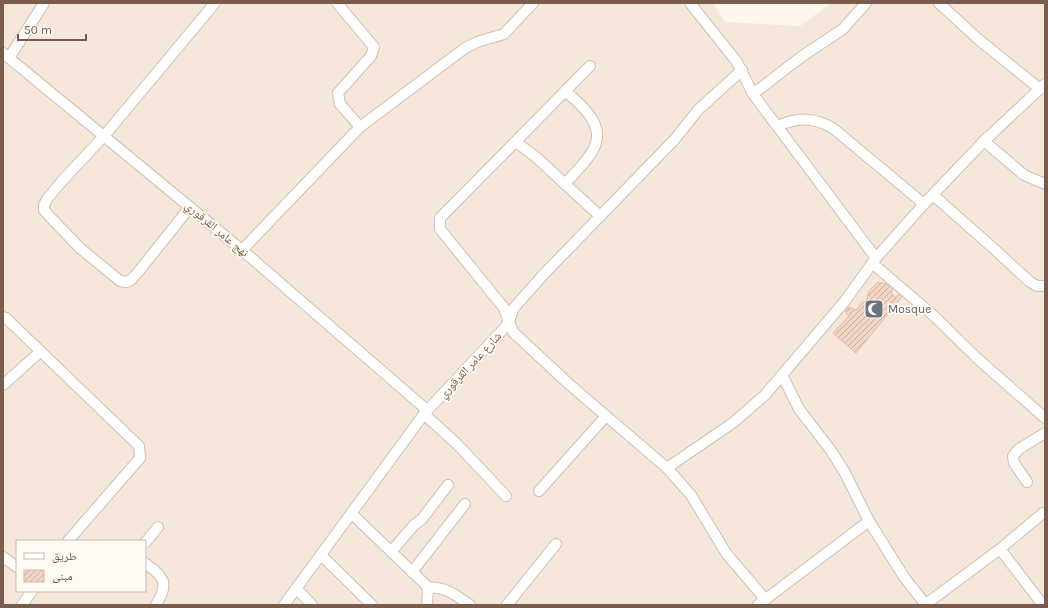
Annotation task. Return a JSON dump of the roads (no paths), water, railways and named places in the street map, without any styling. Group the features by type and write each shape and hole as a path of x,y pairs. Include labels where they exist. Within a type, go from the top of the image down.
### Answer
{"street":[{"path":"6,55 44,3"},
{"path":"190,208 132,280 126,282 120,281 110,274 71,238 44,210 47,199 104,136 215,3"},
{"path":"337,3 374,47 370,56 338,93 340,104 360,127"},
{"path":"242,250 360,127 465,48 477,42 504,34 533,3"},
{"path":"690,3 742,70 753,94 778,126 874,260 978,359 1045,417"},
{"path":"753,94 795,61 843,29 866,3"},
{"path":"667,468 734,422 766,395 783,377 845,301 874,260 924,204 984,141 1043,86 978,38 939,3"},
{"name":"نهج عامر القرقوري","path":"6,55 242,250 426,412 506,496"},
{"name":"شارع عامر القرقوري","path":"284,605 426,412 509,323 504,308 440,229 440,218 590,66"},
{"path":"742,70 698,110 675,139 526,293 513,309 509,323 514,334 667,468 691,495 726,553 762,602 869,521"},
{"path":"565,92 586,109 593,119 597,140 588,158 566,184"},
{"path":"778,126 792,120 823,121 924,204"},
{"path":"984,141 1024,175 1045,184"},
{"path":"516,142 536,156 600,216"},
{"path":"933,195 992,246 1030,282 1037,286 1045,286"},
{"path":"3,317 6,318 41,351 139,446 140,458 69,540"},
{"path":"3,385 41,351"},
{"path":"783,377 799,409 832,452 845,473 869,521 904,577 926,604 1000,549 1043,513"},
{"path":"539,491 606,416"},
{"path":"1027,482 1014,463 1013,456 1019,449 1045,433"},
{"path":"391,552 414,525 422,519 448,485"},
{"path":"412,572 465,504"},
{"path":"351,513 428,587 443,588 470,605"},
{"path":"146,542 158,527"},
{"path":"507,605 556,544"},
{"path":"1000,549 1043,605"},
{"path":"322,555 372,605"},
{"path":"3,556 16,566"},
{"path":"146,565 160,573 164,583 163,594 156,605"},
{"path":"427,605 428,587"},
{"path":"297,589 312,605"},
{"path":"22,605 31,592"}],"place":[{"name":"Mosque","path":"874,309"}]}
